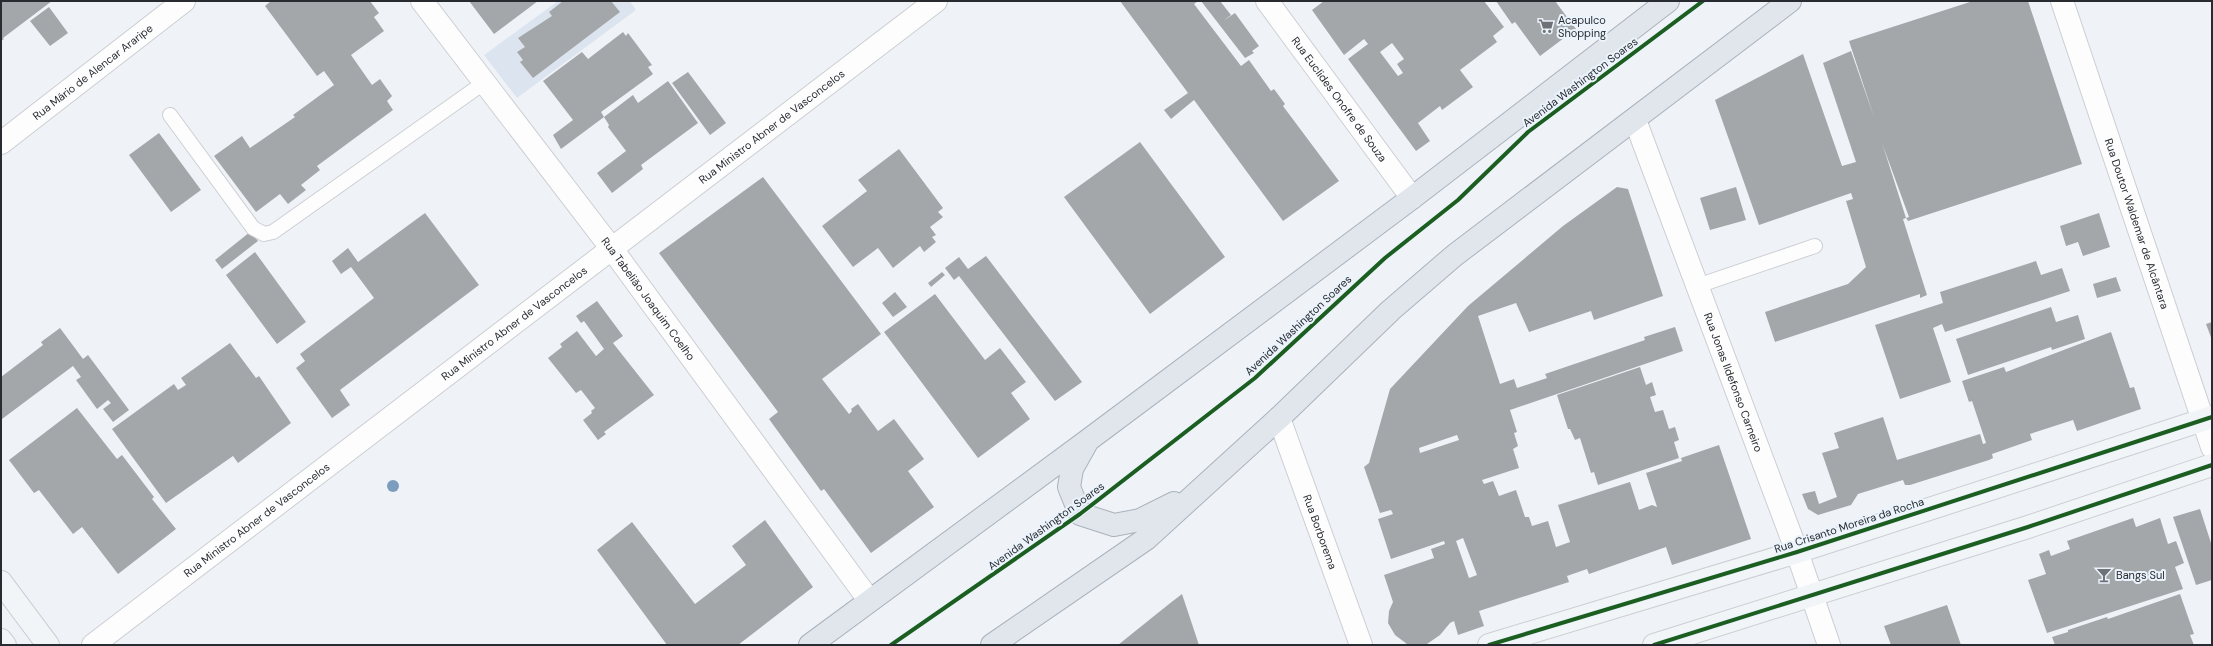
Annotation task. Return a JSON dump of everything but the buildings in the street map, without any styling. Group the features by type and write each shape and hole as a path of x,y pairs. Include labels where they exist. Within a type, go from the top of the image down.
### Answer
{"highway":[{"name":"Avenida Washington Soares","path":"810,645 869,600 1087,441 1412,198 1668,1"},
{"path":"992,645 1146,539 1279,418 1391,310 1455,255 1790,1"},
{"path":"1087,441 1072,469 1069,487 1080,514 1114,525 1140,520 1201,488"}],"main road":[{"name":"Rua Crisanto Moreira da Rocha","path":"1490,645 1797,552 2207,419"},
{"path":"1654,645 2028,527 2212,465"},
{"path":"1,582 48,645"},
{"path":"1,640 5,645"}],"street":[{"name":"Rua Mário de Alencar Araripe","path":"3,138 184,1"},
{"name":"Rua Tabelião Joaquim Coelho","path":"422,1 612,249 869,600"},
{"name":"Rua Ministro Abner de Vasconcelos","path":"92,645 936,1"},
{"name":"Rua Euclides Onofre de Souza","path":"1267,1 1412,198"},
{"name":"Rua Doutor Waldemar de Alcântara","path":"2062,1 2207,419 2212,448"},
{"name":"Rua Jonas Ildefonso Carneiro","path":"1635,120 1797,552 1829,645"},
{"name":"Rua Borborema","path":"1279,418 1361,645"}],"lane":[{"path":"170,115 253,228 264,234 274,232 485,82"},
{"path":"1697,286 1815,246"}],"shaded area":[{"path":"558,1 630,1 636,10 517,98 484,55"}],"cycle path":[{"path":"891,645 1080,514 1255,378 1385,258 1458,200 1528,132 1703,1"},
{"path":"1489,645 1797,552 2212,417"},
{"path":"1654,645 2028,527 2212,465"}],"place":[{"name":"Acapulco Shopping","path":"1546,26"},
{"name":"Bangs Sul","path":"2104,575"}]}
